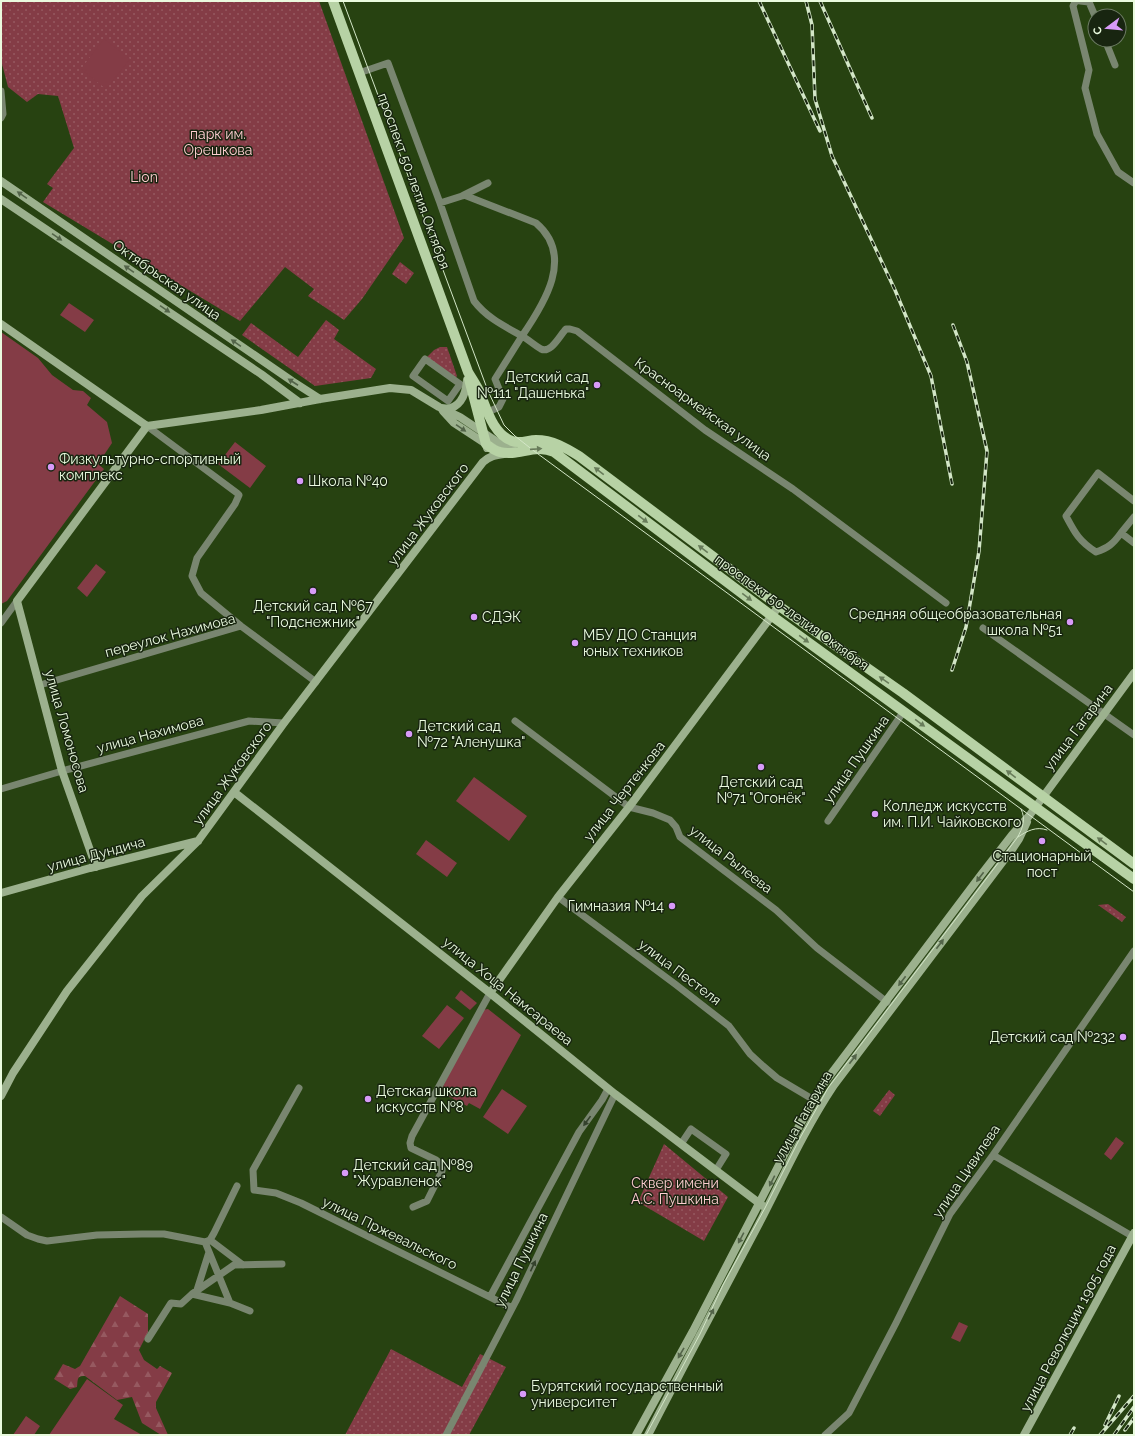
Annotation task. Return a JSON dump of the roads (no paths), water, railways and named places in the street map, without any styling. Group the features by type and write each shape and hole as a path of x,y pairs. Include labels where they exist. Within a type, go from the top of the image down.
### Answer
{"main road":[{"name":"проспект 50-летия Октября","path":"333,1 468,372 480,392 497,429 507,438 516,442 536,440 548,441 568,449 779,606 903,693 1134,864"},
{"name":"проспект 50-летия Октября","path":"468,372 471,391 486,444"},
{"path":"486,444 499,452 508,454"},
{"name":"проспект 50-летия Октября","path":"508,454 537,449 554,452 772,616 1134,879"}],"street":[{"path":"1092,8 1089,2 1074,2 1073,6 1089,70 1085,88 1097,134 1118,172 1134,183"},
{"path":"1108,48 1115,65"},
{"path":"359,73 388,63 474,301 482,312 497,323 522,336"},
{"path":"1,91 3,114 1,118"},
{"name":"Октябрьская улица","path":"1,181 268,365 320,399"},
{"path":"440,204 464,195 488,183"},
{"path":"464,195 536,223 545,231 549,238 554,256 554,273 552,283 542,305 494,379 503,399 499,407 488,412"},
{"name":"Октябрьская улица","path":"1,200 261,374 300,403"},
{"path":"85,256 93,244"},
{"path":"1,324 147,426 237,492 239,495 236,504 197,558 192,576 201,593 241,626"},
{"path":"205,337 213,327"},
{"name":"Красноармейская улица","path":"522,336 542,350 548,349 552,346 566,329 577,331 705,430 793,489 946,603"},
{"path":"424,359 460,384 448,401 412,376 424,359"},
{"path":"261,374 268,365"},
{"path":"439,407 449,408 455,406 462,400 467,390 468,372"},
{"path":"1,623 147,426 261,410 374,389 390,388 411,390 439,407 460,417 502,445 507,446 523,442"},
{"path":"439,407 454,423 486,444 487,449 483,462"},
{"path":"483,462 494,455 508,454"},
{"name":"улица Жуковского","path":"1,1096 13,1073 67,991 142,896 198,841 284,723 483,462"},
{"path":"1134,501 1098,473 1066,516 1076,535 1083,544 1096,552 1106,549 1115,542 1134,517"},
{"path":"1121,533 1134,544"},
{"name":"улица Ломоносова","path":"17,601 62,771 96,867"},
{"name":"улица Чертенкова","path":"490,993 558,897 629,807 779,606"},
{"name":"переулок Нахимова","path":"40,685 241,626 316,682"},
{"path":"983,628 1134,735"},
{"name":"улица Гагарина","path":"648,1435 822,1086 1012,835 1029,816 1134,673"},
{"name":"улица Пушкина","path":"828,821 904,712"},
{"name":"улица Нахимова","path":"1,789 62,771 249,721 284,723"},
{"name":"улица Рылеева","path":"514,721 629,807 653,813 670,820 676,827 680,837 776,910 817,948 887,1002"},
{"name":"улица Хоца Намсараева","path":"234,792 612,1091 763,1206"},
{"name":"улица Гагарина","path":"636,1435 659,1396 729,1259 763,1206 834,1085 1019,840 1029,816"},
{"name":"улица Дундича","path":"1,893 198,841"},
{"name":"улица Пестеля","path":"558,897 729,1026 750,1054 763,1066 778,1078 814,1100"},
{"name":"улица Цивилева","path":"825,1435 849,1414 950,1214 993,1155 1134,951"},
{"path":"413,1207 427,1201 442,1171 442,1165 436,1160 411,1148 412,1136 490,993"},
{"name":"улица Пржевальского","path":"299,1088 253,1170 254,1190 276,1193 301,1203 512,1308"},
{"name":"улица Пушкина","path":"490,1297 579,1132 612,1091"},
{"name":"улица Пушкина","path":"446,1435 516,1301 612,1091"},
{"path":"681,1144 691,1129 726,1154 716,1170"},
{"path":"993,1155 1133,1234"},
{"path":"230,1303 209,1252 207,1241 237,1186"},
{"path":"1,1217 26,1235 38,1240 47,1241 97,1235 164,1234 207,1241 243,1265"},
{"name":"улица Революции 1905 года","path":"1024,1435 1133,1234"},
{"path":"195,1292 209,1252"},
{"path":"148,1339 171,1303 181,1304 218,1275 234,1265 282,1264"},
{"path":"195,1292 250,1311"}],"tram line":[{"path":"343,1 488,391 504,425 534,451 1134,892"},
{"path":"646,1435 700,1334 723,1285 765,1208 800,1138 828,1088 1017,838 1023,824 1023,813 1021,809"},
{"path":"1018,837 1035,829 1047,830"}],"railway":[{"path":"759,1 820,131"},
{"path":"806,1 812,25 815,99 832,156 895,290 931,376 952,484"},
{"path":"820,1 872,118"},
{"path":"952,670 966,627 979,551 987,451 967,362 953,325"},
{"path":"1105,1425 1119,1396"},
{"path":"1100,1435 1134,1396"},
{"path":"1114,1435 1134,1407"},
{"path":"1125,1430 1134,1418"},
{"path":"1070,1435 1074,1428"}],"place":[{"name":"Детский сад №111 \"Дашенька\"","path":"597,385"},
{"name":"Физкультурно-спортивный комплекс","path":"51,467"},
{"name":"Школа №40","path":"300,481"},
{"name":"Детский сад №67 \"Подснежник\"","path":"313,591"},
{"name":"СДЭК","path":"474,617"},
{"name":"Средняя общеобразовательная школа №51","path":"1070,622"},
{"name":"МБУ ДО Станция юных техников","path":"575,643"},
{"name":"Детский сад №72 \"Аленушка\"","path":"409,734"},
{"name":"Детский сад №71 \"Огонёк\"","path":"761,767"},
{"name":"Колледж искусств им. П.И. Чайковского","path":"875,814"},
{"name":"Стационарный пост","path":"1042,841"},
{"name":"Гимназия №14","path":"672,906"},
{"name":"Детский сад №232","path":"1123,1037"},
{"name":"Детская школа искусств №8","path":"368,1099"},
{"name":"Детский сад №89 \"Журавленок\"","path":"345,1173"},
{"name":"Бурятский государственный университет","path":"523,1394"}],"park label":[{"name":"парк им. Орешкова","path":"218,142"},
{"name":"Lion","path":"144,177"},
{"name":"Сквер имени А.С. Пушкина","path":"675,1192"}]}
